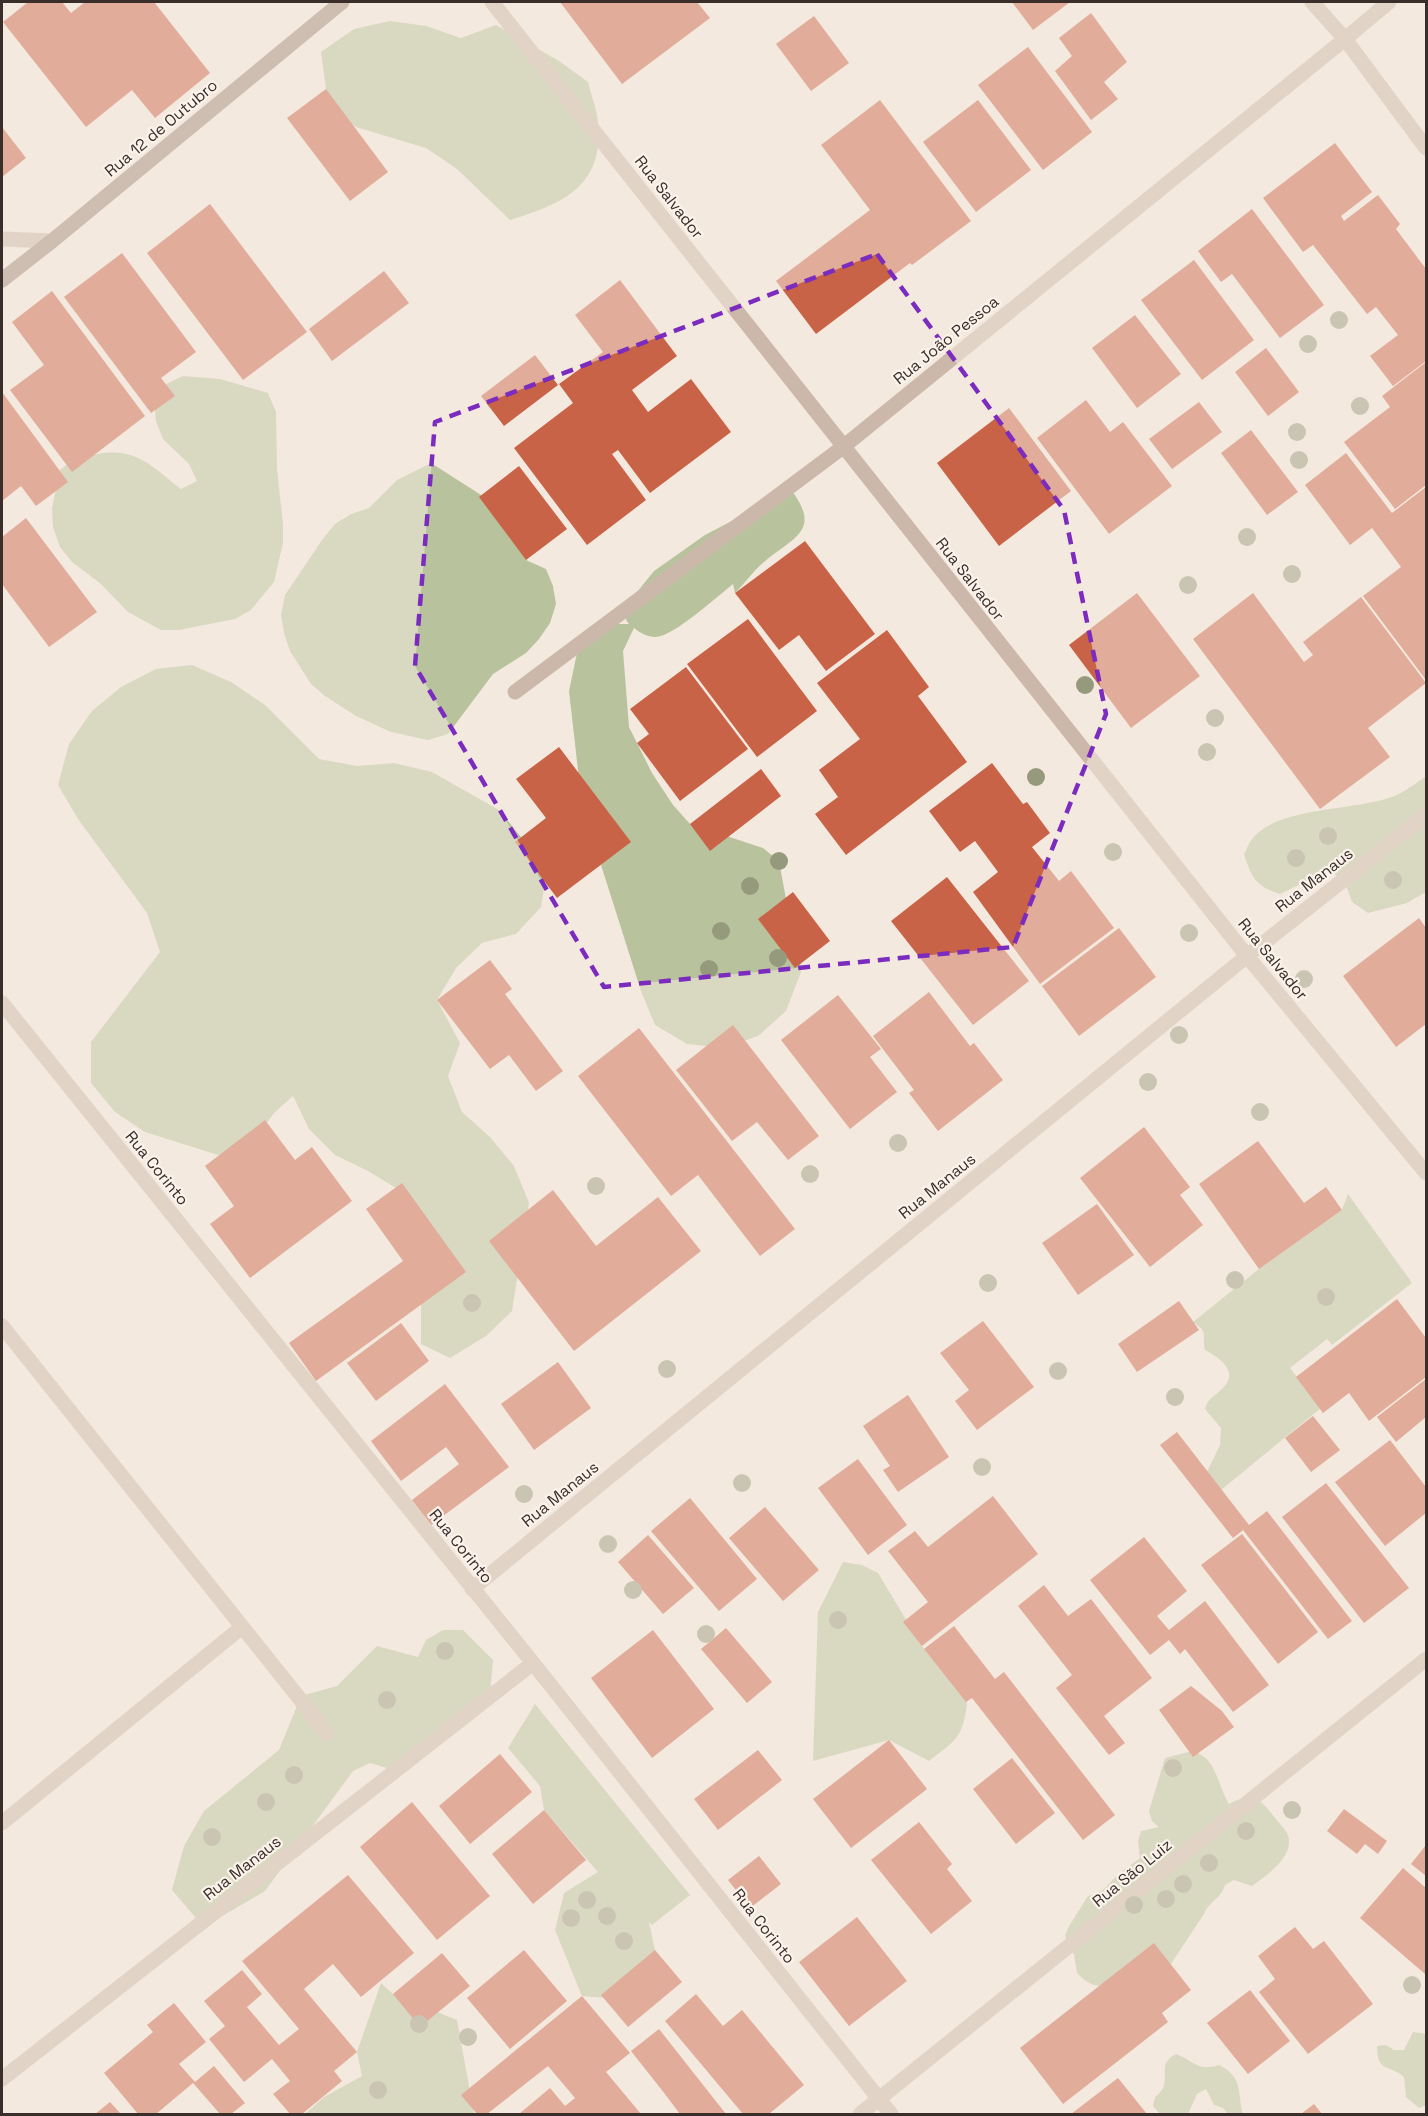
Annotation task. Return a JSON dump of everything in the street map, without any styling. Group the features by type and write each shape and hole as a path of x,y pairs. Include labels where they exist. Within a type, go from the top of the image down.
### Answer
{"main road":[{"name":"Rua 12 de Outubro","path":"2,280 342,2"}],"street":[{"name":"Rua Salvador","path":"492,2 1246,956 1426,1173"},
{"path":"1312,2 1345,39 1426,147"},
{"name":"Rua João Pessoa","path":"515,692 843,447 1389,2"},
{"path":"2,239 52,241"},
{"name":"Rua Manaus","path":"472,1589 1246,956 1426,815"},
{"name":"Rua Corinto","path":"2,1003 533,1663 891,2115"},
{"path":"2,1326 327,1733"},
{"path":"2,1823 242,1627"},
{"name":"Rua São Luiz","path":"860,2115 1426,1659"},
{"name":"Rua Manaus","path":"2,2079 533,1663"}],"highlighted area":[{"path":"877,254 1064,510 1106,714 1013,947 604,987 415,666 435,422"}],"green space":[{"path":"390,21 426,26 461,38 496,25 559,61 588,82 598,123 598,145 594,163 587,178 576,190 562,199 547,207 510,220 457,169 426,148 356,127 325,104 326,89 321,52 354,29"},
{"path":"183,376 220,379 268,393 276,412 277,469 283,543 274,582 251,610 235,619 179,630 161,630 128,612 101,584 72,562 60,547 53,527 52,508 60,470 74,460 92,455 123,453 134,456 152,466 181,489 197,481 189,464 163,439 156,421 154,401 166,384"},
{"path":"431,463 511,514 526,560 546,569 553,586 556,604 550,623 526,653 493,674 448,734 428,740 391,732 356,716 325,696 311,684 290,651 281,615 285,595 335,524 351,514 369,508 397,480"},
{"path":"791,490 804,515 804,524 793,539 760,565 735,593 733,584 695,615 663,635 652,637 634,628 623,651 629,727 652,773 673,805 690,824 763,848 779,861 786,899 798,935 801,972 786,1011 758,1036 724,1048 687,1044 655,1025 641,991 582,805 569,691 577,653 599,624 629,624 626,620 629,602 654,571 705,535"},
{"path":"192,665 231,682 265,705 319,759 357,766 394,763 432,772 499,810 547,869 541,907 516,934 482,943 456,968 437,1000 460,1043 448,1076 462,1112 490,1137 514,1166 529,1203 512,1311 486,1336 450,1358 421,1344 421,1222 401,1191 335,1155 309,1129 293,1096 275,1112 251,1143 218,1155 145,1132 115,1112 91,1083 91,1042 160,952 147,913 78,819 58,785 69,744 92,711 121,687 156,669"},
{"path":"1426,776 1426,892 1407,903 1368,913 1352,902 1346,885 1333,872 1315,877 1280,894 1265,888 1253,876 1244,854 1252,840 1265,827 1301,814 1383,800 1399,794"},
{"path":"1348,1194 1412,1283 1332,1345 1327,1339 1290,1368 1321,1408 1221,1490 1207,1472 1220,1445 1221,1428 1205,1409 1210,1399 1224,1387 1229,1375 1225,1365 1205,1350 1203,1331 1193,1322 1259,1269 1342,1210"},
{"path":"843,1562 862,1565 878,1573 922,1646 967,1703 963,1724 956,1738 929,1761 889,1740 813,1761 818,1612"},
{"path":"443,1630 463,1630 493,1660 490,1694 404,1773 370,1763 353,1771 265,1891 214,1921 196,1918 172,1890 184,1846 204,1811 279,1750 301,1696 337,1686 377,1646 418,1657 426,1640"},
{"path":"535,1704 690,1895 652,1925 649,1922 655,1950 654,1981 605,1998 582,1996 555,1930 564,1893 598,1872 544,1810 540,1786 508,1748"},
{"path":"1192,1751 1200,1754 1212,1765 1229,1804 1255,1797 1263,1804 1287,1833 1288,1849 1279,1864 1252,1886 1234,1880 1225,1885 1221,1893 1206,1909 1171,1964 1141,1968 1109,1984 1094,1985 1077,1973 1074,1955 1065,1936 1068,1928 1088,1896 1103,1890 1140,1858 1138,1841 1141,1831 1159,1827 1152,1821 1149,1811 1165,1758"},
{"path":"381,1983 393,1994 457,2020 474,2114 305,2114 324,2097 362,2076 357,2052"},
{"path":"1413,2032 1426,2034 1426,2105 1419,2108 1406,2097 1404,2077 1385,2067 1379,2060 1377,2046 1386,2045 1394,2050 1404,2050"},
{"path":"1176,2054 1197,2065 1212,2067 1219,2065 1227,2070 1236,2080 1243,2114 1228,2114 1223,2108 1214,2105 1206,2089 1197,2094 1188,2114 1160,2114 1153,2106 1155,2097 1164,2086 1166,2064"}],"building":[{"path":"28,2 62,2 71,13 85,2 154,2 210,73 155,118 132,90 86,127 3,22"},
{"path":"560,2 697,2 710,18 622,84"},
{"path":"1012,2 1070,2 1033,30"},
{"path":"1091,13 1127,62 1104,82 1118,99 1091,120 1055,71 1072,56 1059,38"},
{"path":"814,16 849,63 811,91 776,44"},
{"path":"1028,47 1092,132 1043,170 978,85"},
{"path":"326,89 388,172 350,201 287,118"},
{"path":"880,100 971,221 912,265 910,263 816,334 776,281 870,210 821,145"},
{"path":"978,100 1031,170 976,212 923,142"},
{"path":"2,127 26,158 2,177"},
{"path":"1335,143 1372,192 1341,216 1344,221 1378,195 1400,224 1396,229 1426,269 1426,361 1393,386 1370,356 1398,335 1376,307 1367,314 1313,245 1303,252 1263,198"},
{"path":"210,204 307,332 243,380 147,253"},
{"path":"1252,209 1324,305 1280,338 1232,274 1221,282 1198,251"},
{"path":"122,253 196,352 161,378 175,396 151,413 64,297"},
{"path":"1194,260 1254,340 1202,380 1141,300"},
{"path":"384,271 409,303 332,361 309,329"},
{"path":"620,280 677,356 632,390 648,412 691,379 731,432 650,493 618,450 612,454 646,500 587,545 514,448 573,403 559,384 603,352 575,315"},
{"path":"52,291 145,416 72,472 10,390 44,365 12,322"},
{"path":"1135,315 1181,374 1137,408 1092,348"},
{"path":"1266,348 1299,392 1268,416 1235,372"},
{"path":"535,355 558,385 504,426 481,396"},
{"path":"1426,362 1426,485 1395,509 1344,442 1390,407 1382,396"},
{"path":"2,392 68,482 36,506 21,486 2,501"},
{"path":"1086,400 1110,432 1123,422 1172,486 1109,534 1037,438"},
{"path":"1199,402 1222,432 1172,469 1149,439"},
{"path":"1009,408 1071,491 999,546 937,463"},
{"path":"1251,430 1298,492 1267,515 1221,453"},
{"path":"1346,453 1392,513 1426,487 1426,680 1363,596 1401,567 1372,528 1350,545 1305,485"},
{"path":"519,466 567,529 526,560 479,497"},
{"path":"26,518 97,612 49,647 2,584 2,537"},
{"path":"805,541 875,634 826,671 799,635 779,650 735,593"},
{"path":"1137,593 1200,676 1131,728 1069,645"},
{"path":"1253,593 1304,662 1313,655 1303,642 1361,597 1426,683 1368,728 1390,757 1320,809 1193,639"},
{"path":"748,619 817,711 757,757 687,664"},
{"path":"887,630 929,687 918,696 967,762 846,855 815,814 838,797 819,770 860,739 817,683"},
{"path":"686,667 748,749 680,801 637,743 649,734 630,709"},
{"path":"559,747 631,842 557,898 515,842 546,818 516,779"},
{"path":"992,763 1023,804 1027,802 1050,833 1032,847 1059,881 1071,871 1114,928 1040,984 973,892 998,872 975,841 960,852 929,811"},
{"path":"761,769 781,796 710,851 690,824"},
{"path":"947,877 1029,981 973,1025 891,921"},
{"path":"793,892 830,941 795,968 758,919"},
{"path":"1419,918 1426,928 1426,1024 1396,1047 1343,976"},
{"path":"1119,928 1156,977 1079,1036 1042,986"},
{"path":"490,960 512,989 505,994 563,1071 536,1091 509,1055 490,1069 437,1000"},
{"path":"929,992 970,1046 974,1043 1003,1080 938,1131 909,1093 914,1090 873,1036"},
{"path":"838,995 881,1049 870,1057 897,1092 850,1129 781,1040"},
{"path":"733,1025 819,1136 788,1160 757,1122 732,1141 676,1070"},
{"path":"639,1028 795,1229 760,1256 698,1175 671,1196 578,1076"},
{"path":"265,1120 295,1160 312,1147 352,1201 250,1278 210,1224 234,1206 205,1166"},
{"path":"1144,1127 1190,1187 1180,1195 1203,1225 1150,1267 1080,1178"},
{"path":"1258,1141 1304,1203 1326,1187 1342,1210 1259,1269 1199,1184"},
{"path":"402,1183 466,1272 316,1381 289,1343 403,1261 366,1209"},
{"path":"553,1190 596,1246 658,1197 701,1251 574,1351 489,1241"},
{"path":"1097,1204 1134,1255 1078,1295 1042,1243"},
{"path":"1397,1299 1426,1338 1426,1377 1369,1421 1349,1393 1323,1413 1296,1377"},
{"path":"1179,1301 1199,1330 1137,1372 1118,1344"},
{"path":"983,1321 1034,1387 977,1430 955,1401 969,1390 940,1353"},
{"path":"401,1323 429,1361 376,1401 347,1363"},
{"path":"558,1362 591,1408 534,1450 501,1404"},
{"path":"1426,1379 1426,1417 1396,1442 1377,1417"},
{"path":"445,1384 509,1467 431,1525 412,1500 459,1464 446,1447 401,1481 371,1441"},
{"path":"908,1395 949,1457 898,1492 883,1470 890,1466 863,1426"},
{"path":"1313,1416 1340,1450 1311,1472 1285,1438"},
{"path":"1177,1432 1249,1525 1267,1511 1352,1621 1328,1639 1243,1530 1233,1538 1160,1445"},
{"path":"1390,1440 1426,1487 1426,1513 1385,1546 1335,1482"},
{"path":"858,1459 907,1525 868,1555 818,1488"},
{"path":"1326,1483 1409,1588 1364,1623 1282,1517"},
{"path":"993,1496 1038,1554 922,1646 903,1622 928,1602 888,1551 915,1531 928,1547"},
{"path":"690,1498 757,1579 719,1611 651,1531"},
{"path":"765,1507 819,1570 783,1601 729,1538"},
{"path":"1242,1534 1318,1632 1278,1664 1201,1565"},
{"path":"648,1535 694,1588 663,1614 618,1562"},
{"path":"1144,1537 1187,1591 1157,1616 1169,1630 1205,1601 1269,1685 1233,1712 1185,1649 1180,1654 1169,1640 1150,1655 1090,1580"},
{"path":"1044,1585 1068,1616 1091,1599 1152,1678 1104,1716 1125,1743 1109,1755 1056,1688 1072,1675 1018,1606"},
{"path":"954,1626 995,1679 1004,1672 1115,1815 1083,1840 972,1698 966,1702 924,1649"},
{"path":"726,1628 772,1682 747,1703 701,1649"},
{"path":"653,1630 714,1709 652,1758 591,1678"},
{"path":"1191,1686 1222,1711 1234,1727 1193,1757 1159,1710"},
{"path":"889,1740 927,1789 851,1848 813,1799"},
{"path":"758,1750 782,1780 718,1830 694,1799"},
{"path":"500,1754 532,1792 470,1844 439,1806"},
{"path":"1012,1758 1055,1813 1016,1844 973,1789"},
{"path":"412,1802 490,1896 437,1940 360,1847"},
{"path":"1344,1809 1387,1841 1378,1854 1365,1844 1357,1854 1327,1831"},
{"path":"544,1810 586,1860 533,1904 492,1854"},
{"path":"919,1822 952,1864 947,1869 972,1901 931,1934 871,1860"},
{"path":"1426,1845 1426,1876 1411,1864"},
{"path":"759,1856 781,1884 750,1908 728,1880"},
{"path":"1403,1868 1426,1888 1425,1974 1360,1918"},
{"path":"348,1875 414,1953 361,1997 333,1964 304,1989 357,2052 334,2071 342,2081 302,2114 290,2114 273,2094 290,2081 272,2059 244,2082 209,2039 225,2026 204,2001 242,1970 262,1994 247,2007 279,2045 299,2029 242,1961"},
{"path":"857,1917 907,1981 849,2026 799,1962"},
{"path":"1295,1927 1313,1949 1324,1941 1373,2004 1308,2054 1259,1992 1275,1979 1258,1956"},
{"path":"1154,1943 1191,1990 1162,2013 1168,2022 1063,2104 1020,2048"},
{"path":"524,1950 567,2001 510,2049 467,1998"},
{"path":"655,1950 682,1982 628,2027 601,1995"},
{"path":"442,1953 470,1986 420,2027 393,1994"},
{"path":"1250,1990 1290,2041 1248,2074 1207,2023"},
{"path":"696,1994 723,2026 742,2010 804,2085 769,2114 743,2114 665,2021"},
{"path":"582,1996 630,2053 606,2072 641,2114 519,2114 550,2088 565,2106 575,2098 548,2066 487,2114 477,2114 461,2095"},
{"path":"174,2003 206,2042 179,2064 195,2082 214,2066 245,2103 231,2114 220,2114 193,2083 156,2114 138,2114 104,2073 153,2032 147,2025"},
{"path":"659,2029 726,2114 680,2114 631,2051"},
{"path":"1118,2078 1147,2114 1071,2114"},
{"path":"110,2102 121,2114 95,2114"},
{"path":"1314,2104 1322,2114 1301,2114"}]}
